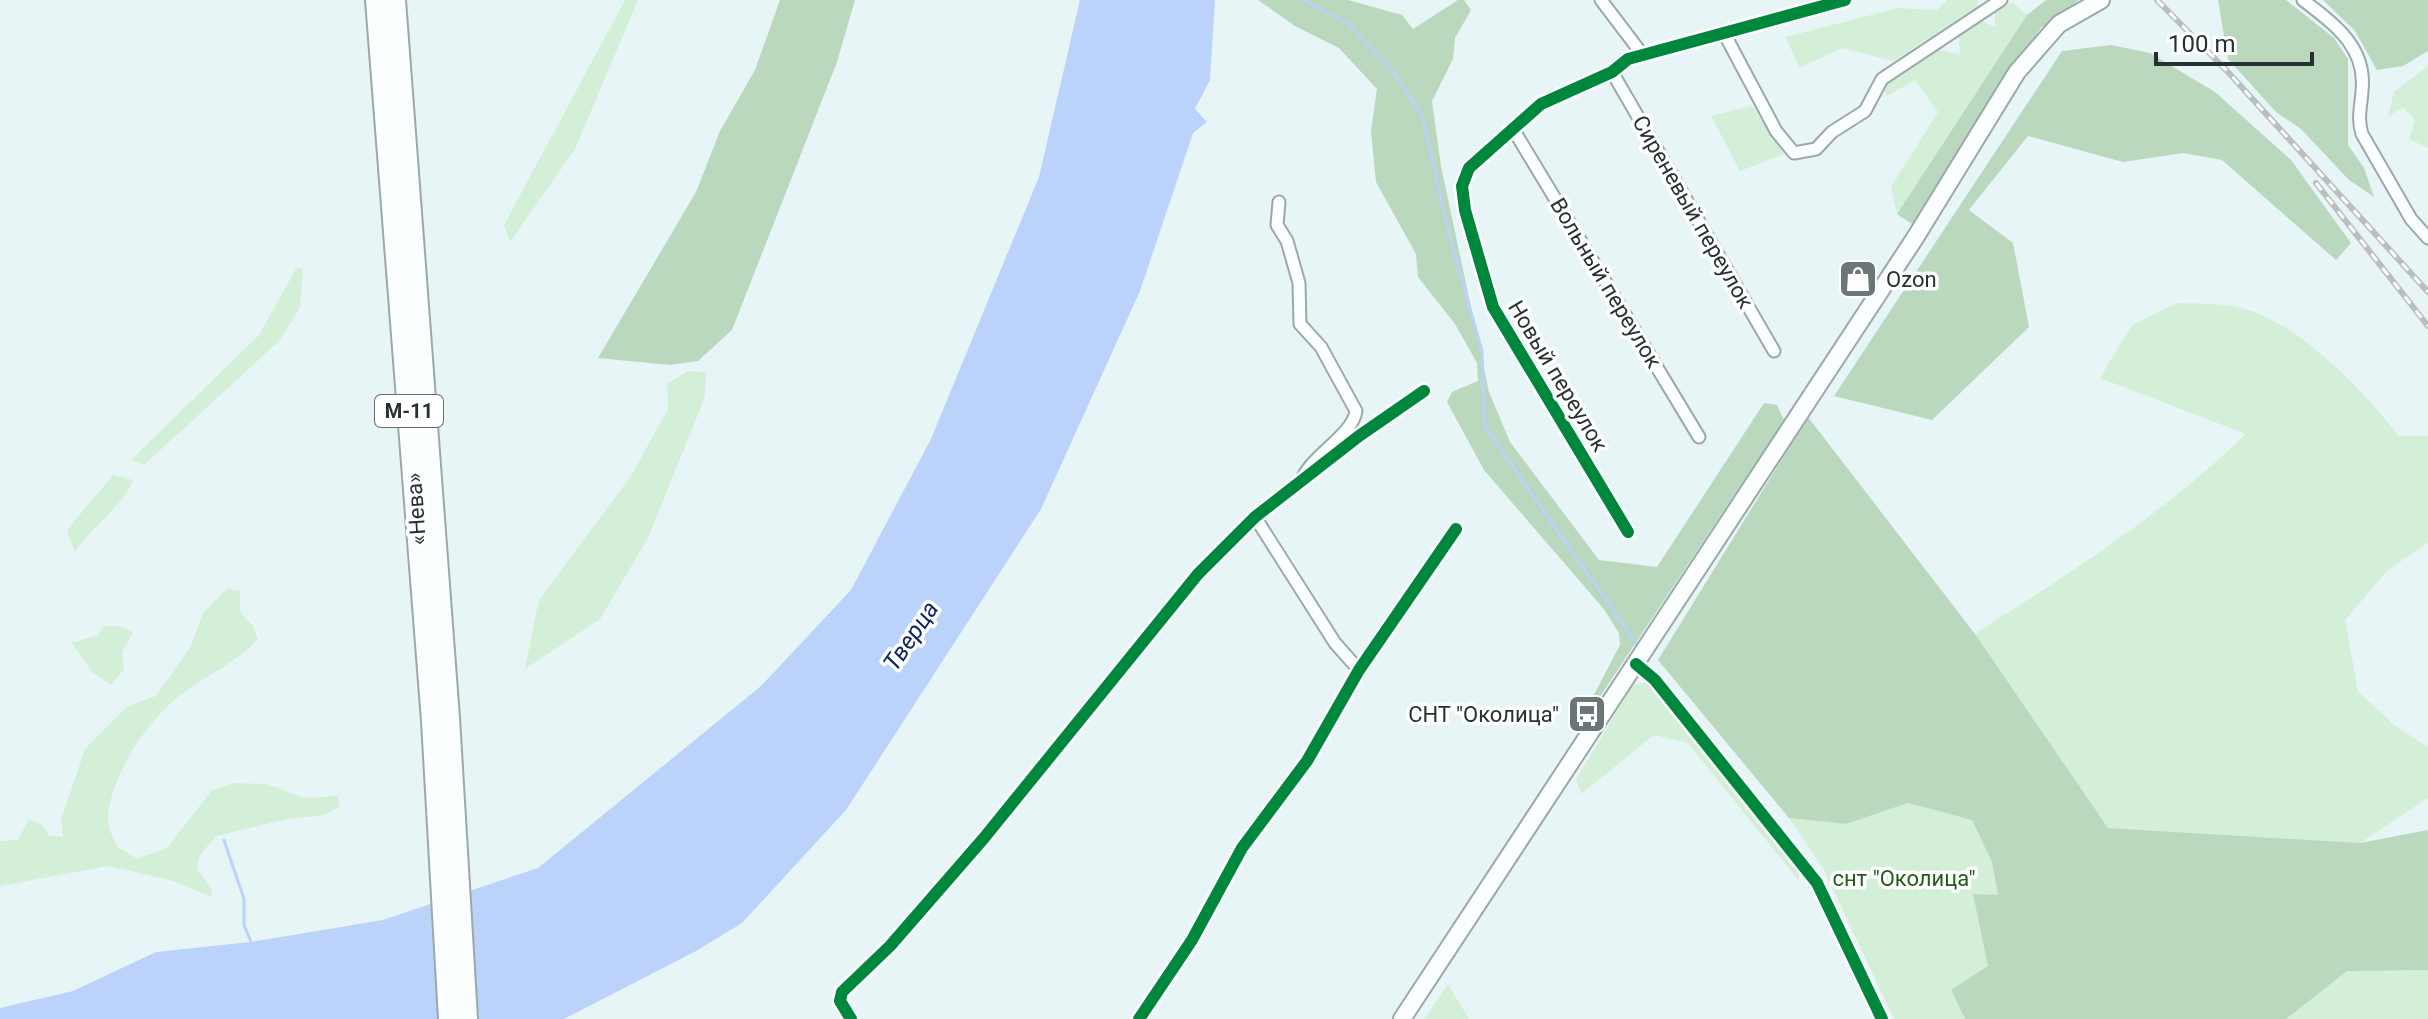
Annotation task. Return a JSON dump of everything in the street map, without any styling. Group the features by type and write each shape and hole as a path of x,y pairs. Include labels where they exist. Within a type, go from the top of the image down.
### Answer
{"highway":[{"name":"«Нева»","path":"376,0 467,1019"},
{"name":"«Нева»","path":"395,0 447,821 449,1019"}],"main road":[{"path":"1402,1019 1915,238 2017,72 2059,24 2101,0"}],"street":[{"path":"1601,0 1642,54"},
{"path":"1513,129 1541,104 1612,72 1628,59 1845,0"},
{"path":"1724,33 1776,131 1794,153 1816,149 1832,132 1865,111 1882,79 2001,0"},
{"path":"2303,0 2353,45 2363,78 2358,120 2362,134 2411,219 2428,238"},
{"name":"Сиреневый переулок","path":"1612,72 1774,351"},
{"name":"Новый переулок","path":"1513,129 1469,168 1462,186 1465,210 1493,307 1628,532"},
{"name":"Вольный переулок","path":"1513,129 1699,437"},
{"path":"1279,202 1277,225 1287,241 1299,283 1300,324 1321,347 1356,411 1351,426 1311,461 1300,483"},
{"path":"851,1019 840,1001 842,992 890,946 984,838 1198,574 1255,517 1424,391"},
{"path":"1255,517 1335,643 1359,670"},
{"path":"1139,1019 1192,940 1242,848 1307,761 1359,670 1456,529"},
{"path":"1636,664 1655,680 1817,883 1882,1019"}],"green space":[{"path":"625,0 638,0 575,149 510,242 504,225"},
{"path":"780,0 855,0 837,62 732,330 698,361 670,365 598,358 696,192 720,131 755,70"},
{"path":"1258,0 1348,0 1402,15 1413,29 1458,0 1464,0 1471,10 1455,38 1453,59 1432,101 1441,166 1489,392 1510,442 1599,560 1657,567 1764,403 1777,405 1784,420 1593,707 1588,706 1620,645 1619,633 1603,608 1484,470 1447,402 1452,392 1478,381 1477,363 1455,324 1418,277 1416,254 1376,182 1371,131 1377,89 1339,48 1295,26"},
{"path":"1947,0 1977,0 1978,6 1894,61 1842,48 1799,68 1786,37 1898,8 1937,10"},
{"path":"2046,0 2079,0 2040,29 1912,224 1897,214 2027,15"},
{"path":"2218,0 2286,0 2334,38 2348,59 2348,145 2364,168 2374,197 2349,180 2301,129 2276,112 2228,59"},
{"path":"2323,0 2428,0 2428,51 2403,66 2377,70 2355,31"},
{"path":"2012,2 2027,15 1897,214 1891,187 1938,112 1915,80 1887,96 1882,85 1939,50 1960,54 1958,29 1981,21 1995,27 1995,13"},
{"path":"2111,45 2150,53 2215,92 2291,160 2351,243 2336,260 2222,160 2183,153 2123,162 2028,136 1969,210 2013,243 2029,327 1932,420 1834,396 2062,51"},
{"path":"2428,66 2428,148 2409,139 2415,120 2403,107 2388,117 2394,92"},
{"path":"1752,106 1784,154 1740,171 1711,116"},
{"path":"297,267 303,269 300,308 279,341 144,465 131,460 259,335"},
{"path":"2177,303 2232,306 2279,324 2325,357 2366,397 2399,436 2428,436 2428,542 2387,571 2345,620 2358,691 2394,725 2428,747 2428,798 2360,843 2108,828 1975,634 2149,516 2246,434 2100,378 2132,325"},
{"path":"688,371 706,372 705,397 648,538 600,619 525,669 539,600 631,476 668,409 667,384"},
{"path":"1808,417 1975,634 2108,828 2360,843 2428,830 2428,970 2347,971 2286,1019 1965,1019 1951,990 1988,966 1973,894 1998,895 1992,862 1972,820 1908,803 1846,824 1789,818 1658,660"},
{"path":"113,475 133,480 122,499 75,552 67,530"},
{"path":"227,589 240,591 240,612 253,626 258,639 231,662 183,693 145,732 124,766 111,801 108,822 114,840 118,847 137,859 168,847 212,790 235,783 267,784 304,798 338,796 340,806 325,815 287,819 216,836 200,855 197,869 212,889 211,897 174,881 108,866 0,886 0,841 18,840 29,819 43,826 49,836 63,837 61,820 85,749 128,706 156,696 191,646 203,613"},
{"path":"104,626 119,626 133,632 122,652 124,669 111,685 92,672 72,643 98,635"},
{"path":"1649,682 1799,868 1799,881 1688,743 1654,735 1581,794 1576,779 1633,685"},
{"name":"снт \"Околица\"","path":"1908,803 1972,820 1992,862 1998,896 1973,894 1989,967 1951,990 1965,1019 1894,1019 1824,870 1789,818 1846,824"},
{"path":"2347,970 2428,970 2428,1019 2286,1019"},
{"path":"1448,984 1469,1019 1424,1019"}],"water":[{"name":"Тверца","path":"1080,0 1215,0 1210,80 1195,109 1207,122 1193,133 1140,291 1041,509 846,810 742,923 696,951 564,1019 0,1019 0,1008 73,991 156,952 251,942 383,920 538,868 761,686 851,590 931,439 1039,177"}],"waterway":[{"path":"1303,0 1347,23 1391,69 1422,115 1451,241 1482,351 1485,427 1638,646"},
{"path":"224,840 244,899 244,925 251,942"}],"railway":[{"path":"2157,0 2228,72 2428,292"},
{"path":"2316,183 2428,326"}],"cycle path":[{"path":"1628,532 1493,307 1465,210 1462,186 1469,168 1541,104 1612,72 1628,59 1845,0"},
{"path":"851,1019 840,1001 842,992 890,946 984,838 1198,574 1255,517 1359,436 1424,391"},
{"path":"1139,1019 1192,940 1242,848 1307,761 1359,670 1456,529"},
{"path":"1636,664 1655,680 1817,883 1882,1019"}],"place":[{"name":"Ozon","path":"1858,279"},
{"name":"СНТ \"Околица\"","path":"1587,714"}]}
